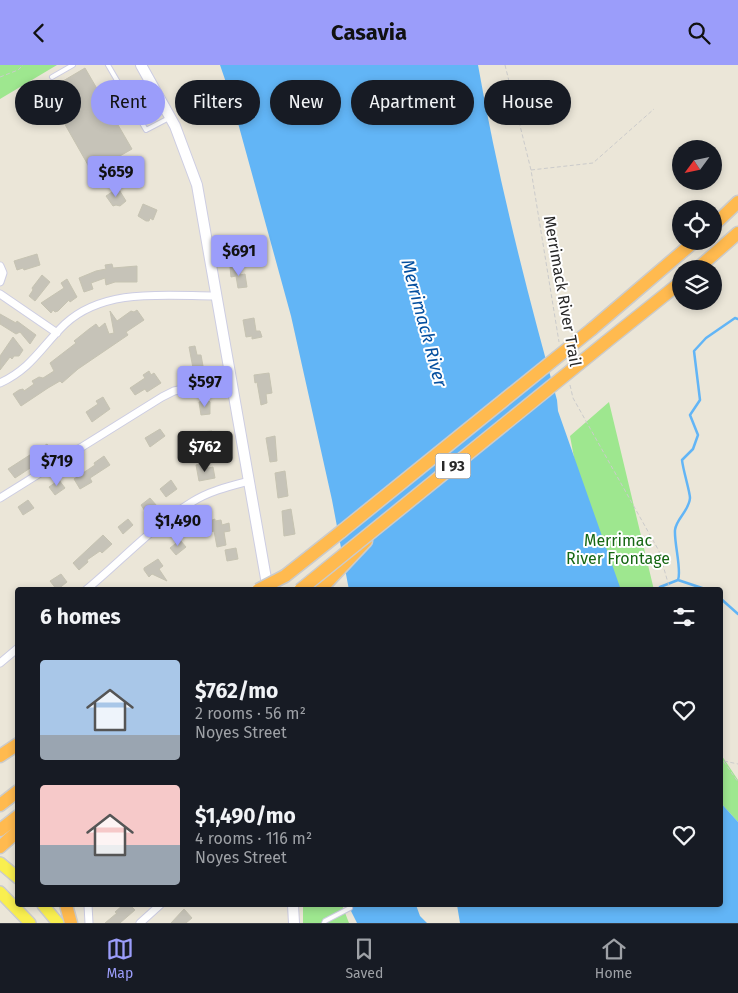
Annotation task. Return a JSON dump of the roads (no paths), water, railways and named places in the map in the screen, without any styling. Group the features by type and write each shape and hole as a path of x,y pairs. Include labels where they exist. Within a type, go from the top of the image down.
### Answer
{"highway":[{"path":"722,217 738,202"},
{"path":"707,260 738,233"},
{"name":"I 93","path":"272,587 646,286 686,250"},
{"name":"I 93","path":"304,587 672,289"},
{"path":"323,587 377,528"},
{"path":"264,587 285,576"},
{"path":"0,756 15,746"},
{"path":"0,796 15,791"},
{"path":"0,805 15,792"},
{"path":"6,837 15,821"},
{"path":"67,907 71,923"}],"main road":[{"path":"141,65 171,117 197,185 267,587"},
{"path":"0,863 15,876"},
{"path":"0,892 30,923"},
{"path":"45,907 58,923"},
{"path":"293,907 294,923"}],"street":[{"path":"0,265 3,273 0,282"},
{"path":"0,295 57,333"},
{"path":"0,383 18,374 30,365 57,333 75,316 96,303 144,297 217,295"},
{"path":"0,498 168,393 200,384 231,379"},
{"path":"89,587 158,527 192,501 224,487 249,481"},
{"path":"0,663 15,650"},
{"path":"88,907 89,923"},
{"path":"140,923 158,907"}],"lane":[{"path":"52,77 72,65"},
{"path":"108,65 146,130 171,117"},
{"path":"324,923 350,908"}],"water":[{"name":"Merrimack River","path":"220,65 478,65 484,96 484,125 490,125 534,317 557,400 558,411 620,587 348,587 332,500 291,316 239,125 260,125 260,80 225,80"},
{"path":"723,805 738,822 738,923 460,923 457,907 723,907"},
{"path":"349,907 417,907 420,916 427,923 357,923"}],"waterway":[{"path":"660,587 678,580 679,576 675,530 690,498 682,460 693,449 698,435 690,415 700,400 694,351 706,338 735,318 738,319"},
{"path":"678,580 699,587"},
{"path":"723,601 738,614"}],"park label":[{"name":"Merrimac River Frontage","path":"618,549"}]}
